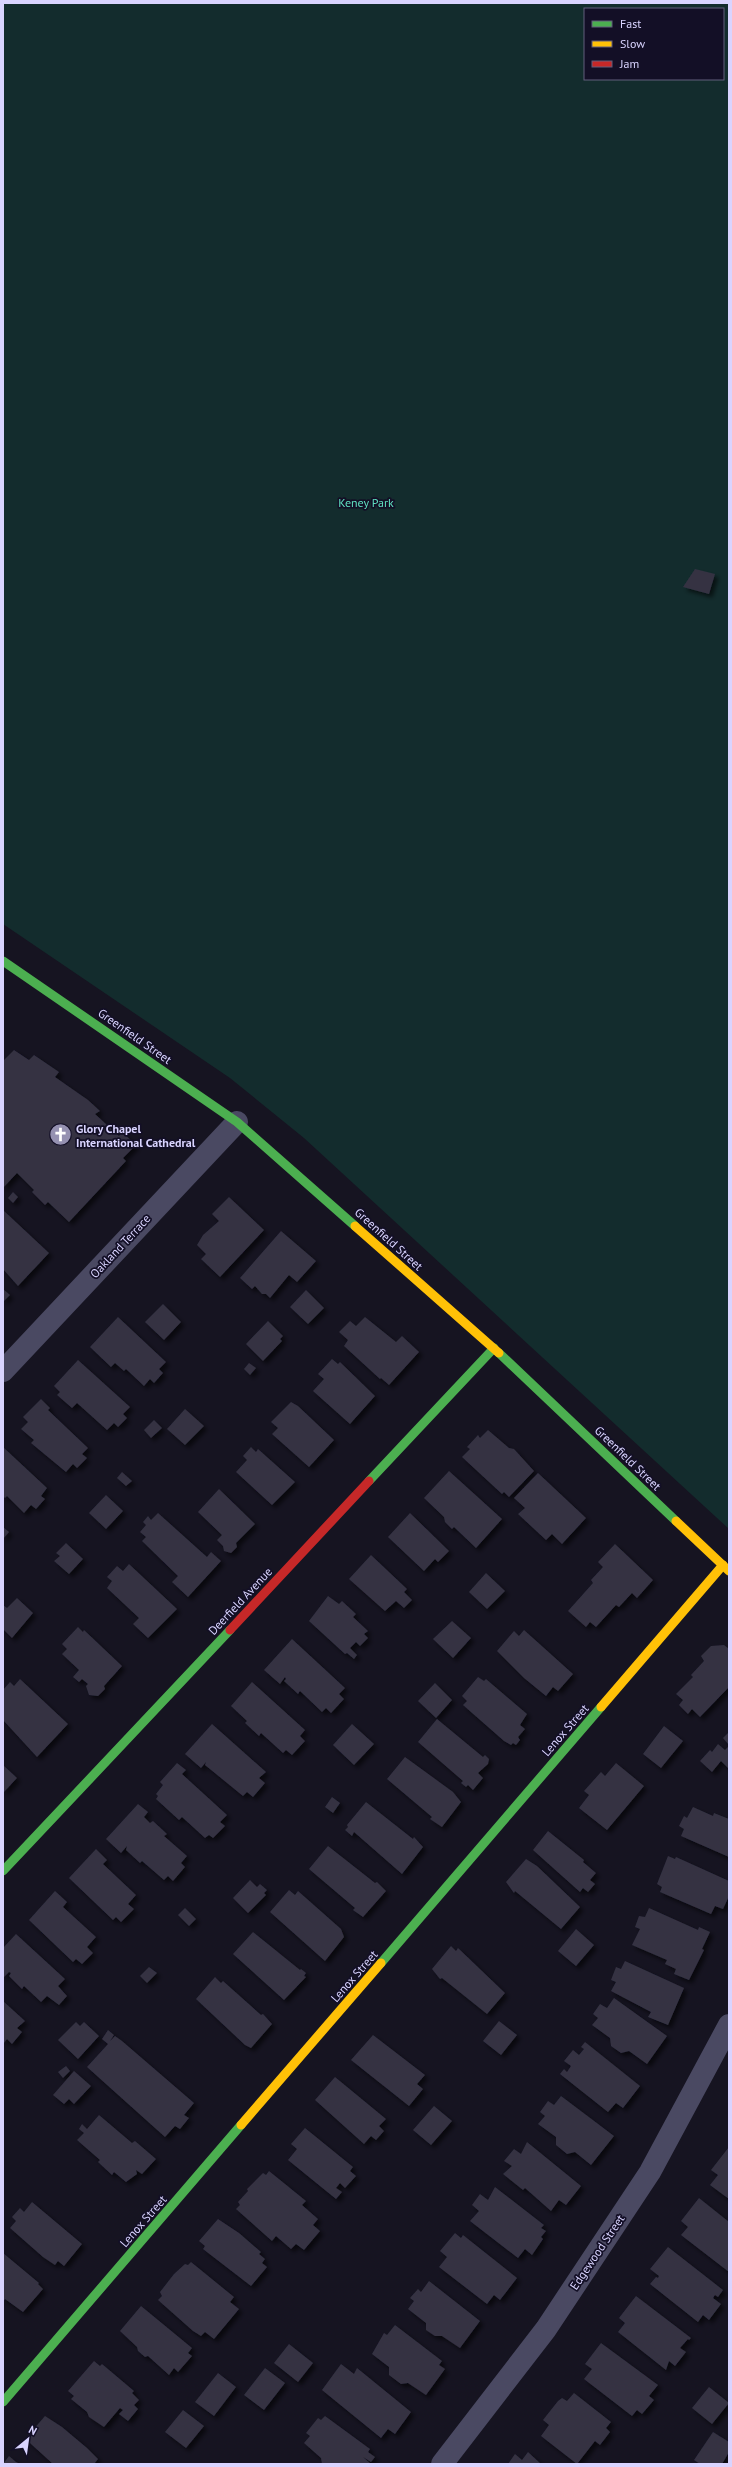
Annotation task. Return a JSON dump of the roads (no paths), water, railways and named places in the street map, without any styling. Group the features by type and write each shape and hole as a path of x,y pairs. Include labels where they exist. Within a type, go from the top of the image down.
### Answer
{"street":[{"name":"Greenfield Street","path":"3,961 237,1122 494,1348 726,1568"},
{"name":"Oakland Terrace","path":"3,1370 237,1122"},
{"name":"Deerfield Avenue","path":"3,1871 494,1348"},
{"name":"Lenox Street","path":"3,2402 726,1568"},
{"name":"Edgewood Street","path":"442,2464 546,2329 646,2178 729,2025"}],"place":[{"name":"Glory Chapel International Cathedral","path":"60,1135"}],"park label":[{"name":"Keney Park","path":"366,502"}]}
